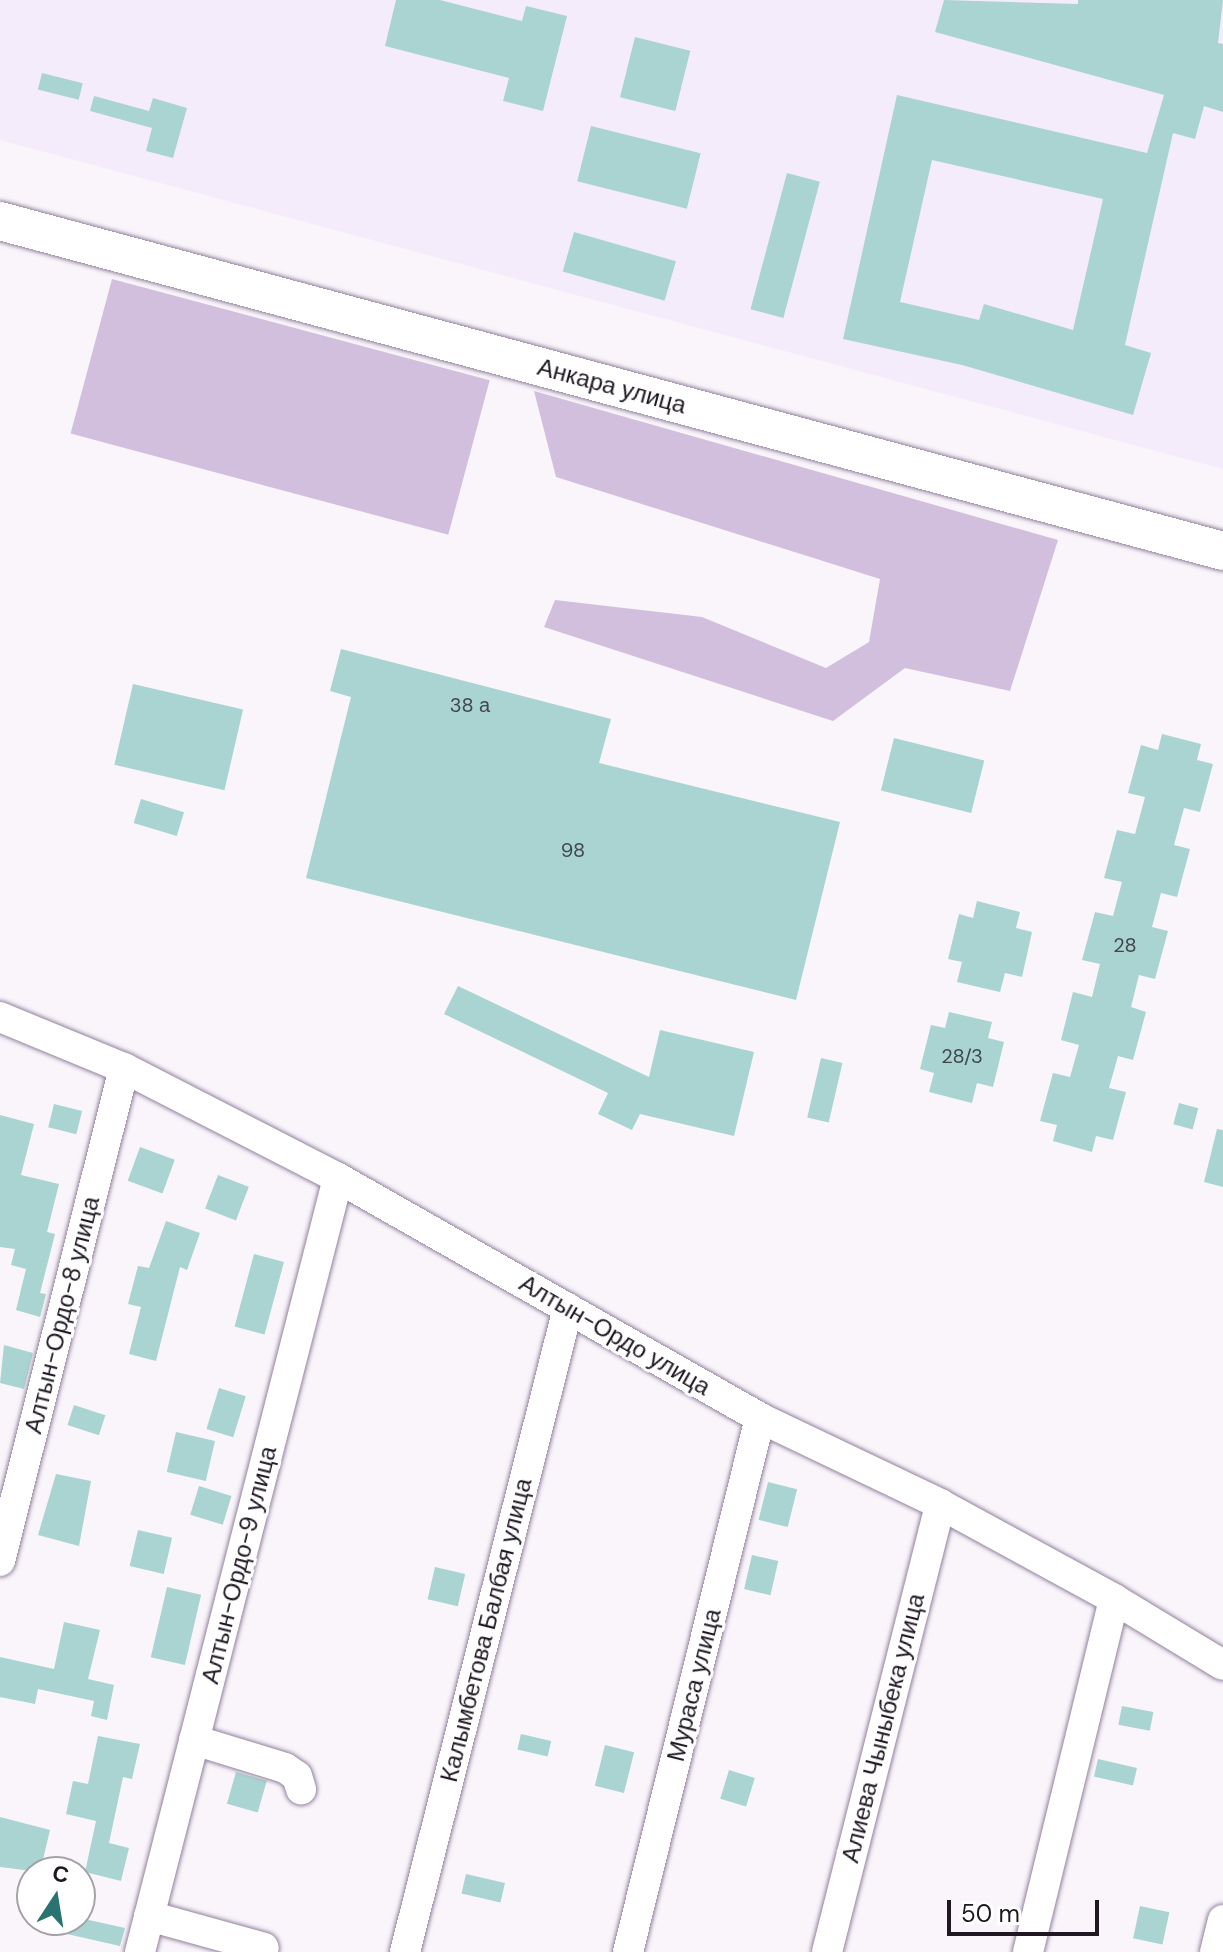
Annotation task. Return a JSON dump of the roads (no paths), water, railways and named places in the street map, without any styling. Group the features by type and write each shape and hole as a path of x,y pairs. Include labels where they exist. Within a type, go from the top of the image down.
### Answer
{"main road":[{"name":"Анкара улица","path":"0,221 1223,551"}],"street":[{"name":"Алтын-Ордо улица","path":"0,1017 124,1068 338,1178 760,1418 940,1504 1114,1599 1223,1665"},
{"name":"Алтын-Ордо-8 улица","path":"0,1561 124,1068"},
{"name":"Алтын-Ордо-9 улица","path":"140,1952 338,1178"},
{"name":"Калымбетова Балбая улица","path":"405,1952 568,1308"},
{"name":"Мураса улица","path":"628,1952 760,1418"},
{"name":"Алиева Чыныбека улица","path":"827,1952 940,1504"},
{"path":"1028,1952 1114,1599"},
{"path":"194,1740 285,1768 297,1776 301,1789"},
{"path":"149,1916 221,1931 264,1948"},
{"path":"1215,1952 1223,1920"}]}
